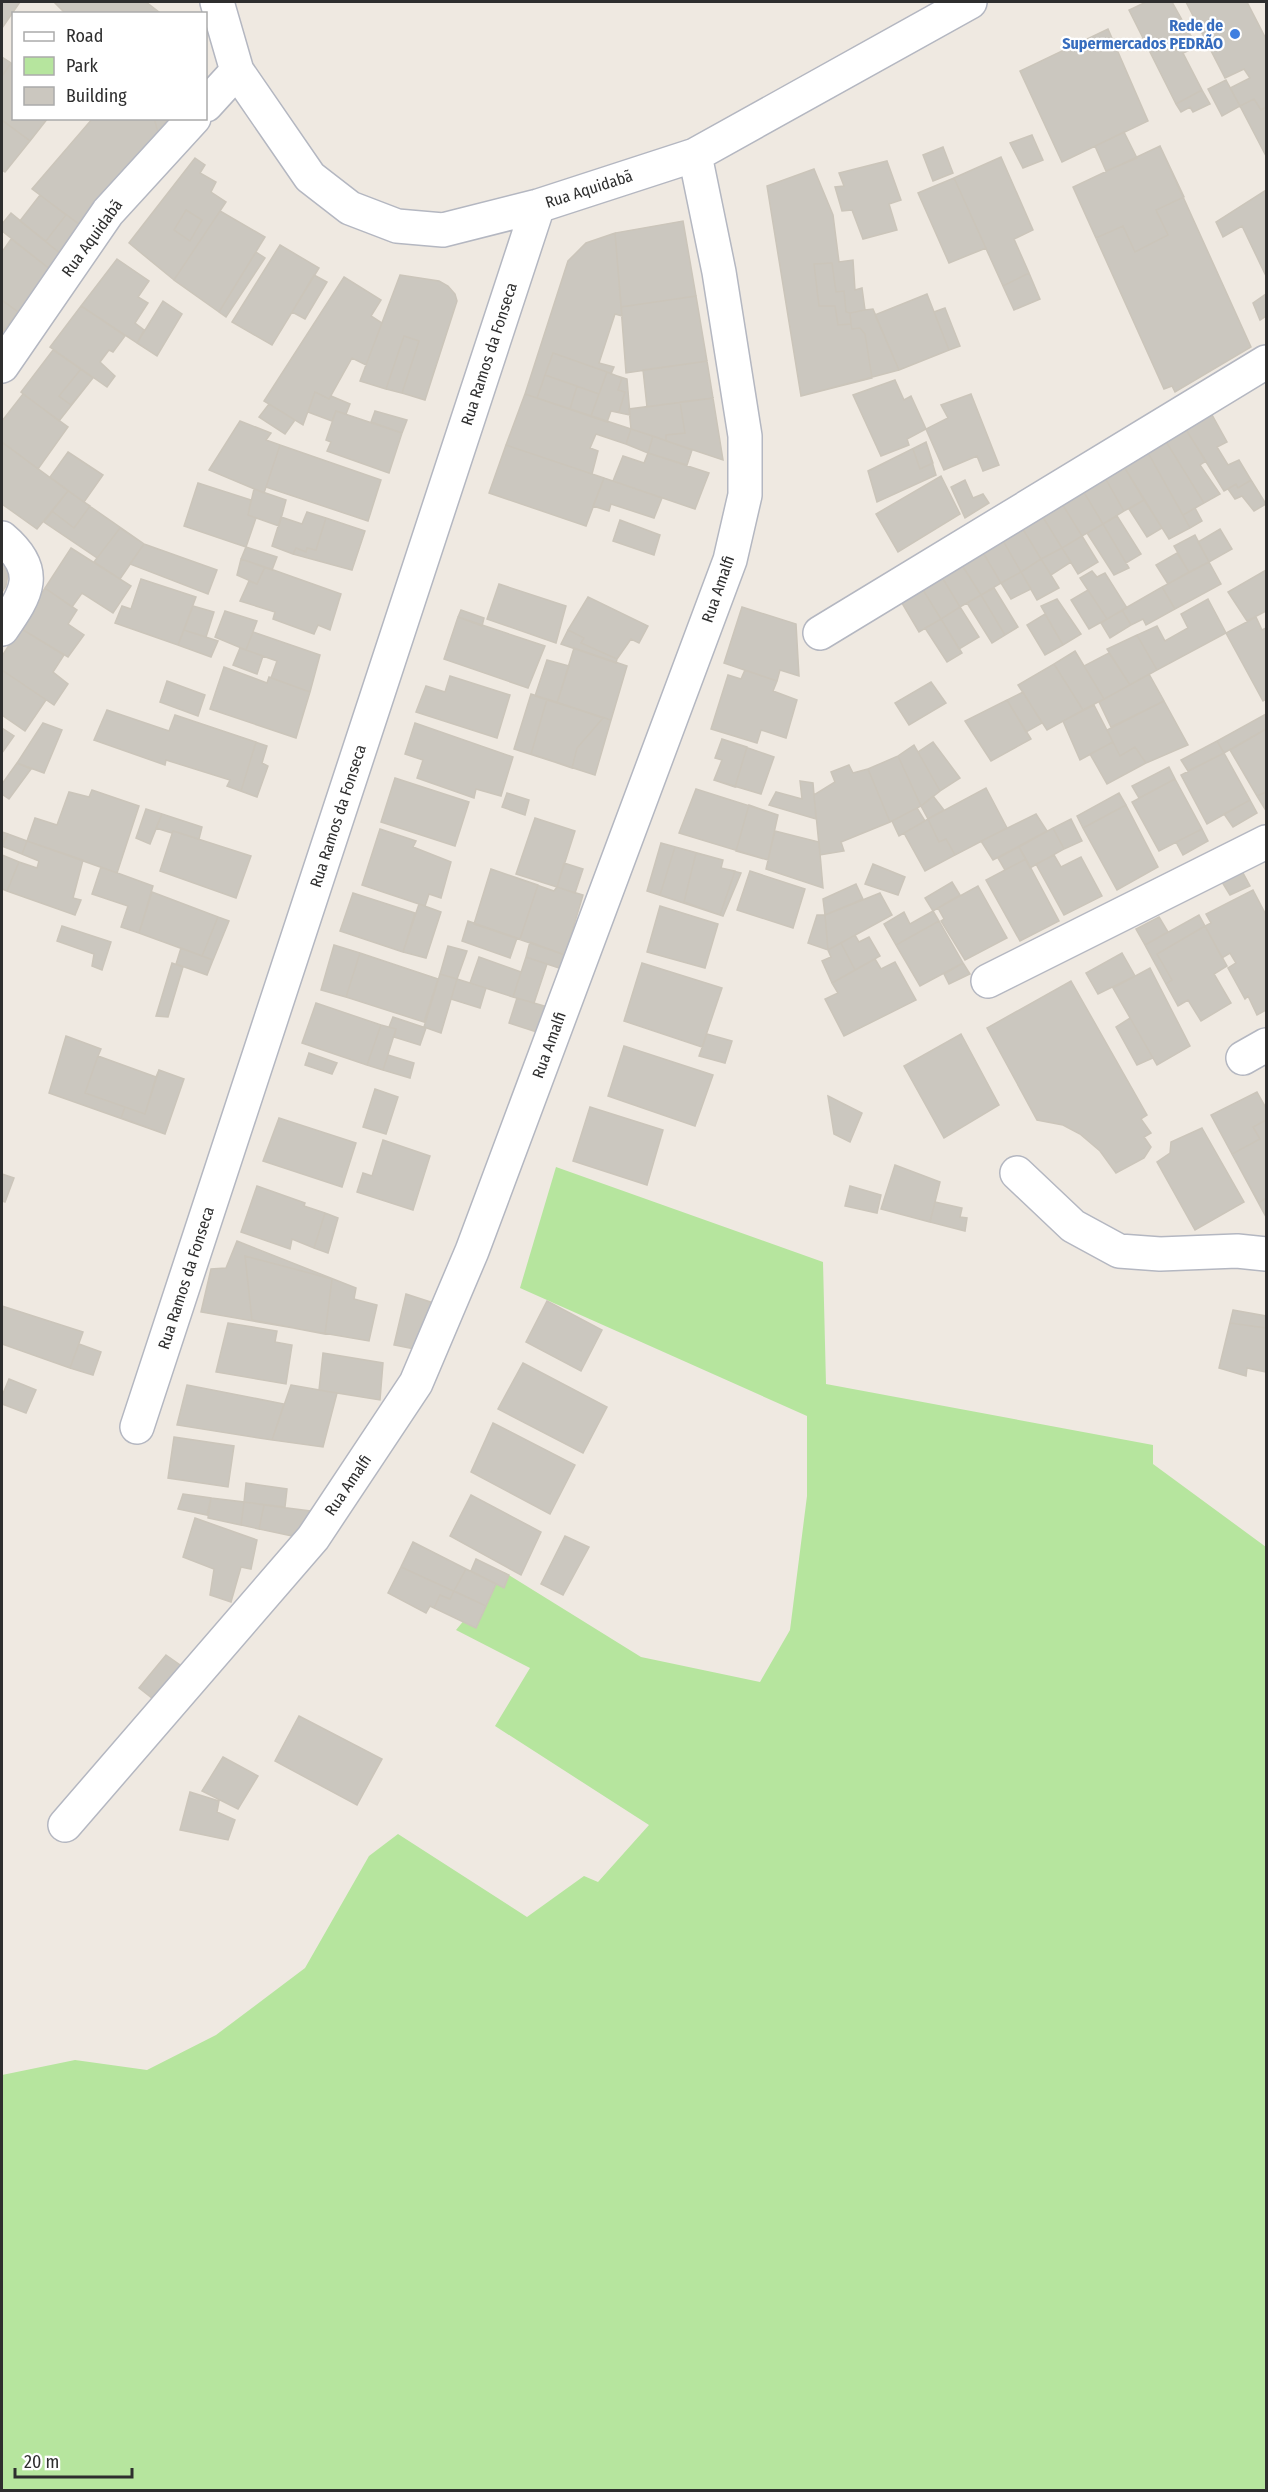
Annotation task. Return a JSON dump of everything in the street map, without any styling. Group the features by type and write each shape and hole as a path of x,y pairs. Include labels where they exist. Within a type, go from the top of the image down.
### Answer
{"street":[{"name":"Rua Aquidabã","path":"217,2 237,70 310,177 350,208 397,226 442,230 538,206 695,154 970,2"},
{"path":"207,104 237,70"},
{"name":"Rua Aquidabã","path":"2,366 108,212 192,120"},
{"name":"Rua Amalfi","path":"65,1825 313,1538 416,1383 472,1251 730,560 746,495 746,436 695,154"},
{"name":"Rua Ramos da Fonseca","path":"137,1427 538,206"},
{"path":"820,633 1266,362"},
{"path":"2,538 16,550 26,566 28,580 25,593 2,629"},
{"path":"988,981 1266,842"},
{"path":"1017,1173 1073,1226 1119,1251 1160,1254 1237,1251 1266,1254"}],"green space":[{"path":"556,1167 823,1262 826,1384 1153,1445 1153,1464 1266,1547 1266,2490 2,2490 2,2075 75,2060 147,2070 216,2035 305,1968 369,1856 398,1834 527,1917 584,1876 598,1882 649,1825 495,1726 530,1668 456,1630 504,1572 641,1657 760,1682 790,1630 807,1496 807,1416 520,1288"}],"building":[{"path":"2,2 20,2 12,12 2,28"},
{"path":"54,2 146,2 159,12 64,12"},
{"path":"1146,2 1172,2 1197,47 1183,53 1202,90 1176,104 1129,10"},
{"path":"1186,2 1247,2 1266,39 1266,107 1261,110 1254,99 1240,106 1230,88 1250,78 1244,69 1225,78"},
{"path":"1108,29 1148,121 1062,162 1020,71"},
{"path":"2,57 11,63 2,76"},
{"path":"12,64 12,120 46,120 30,141 2,120 2,76"},
{"path":"1226,80 1240,106 1222,116 1208,89"},
{"path":"1202,90 1210,104 1193,112 1190,107 1181,112 1176,104"},
{"path":"1254,99 1261,110 1266,107 1266,156 1240,106"},
{"path":"2,120 30,141 5,172 2,170"},
{"path":"91,120 155,120 158,132 84,228 32,189"},
{"path":"91,120 167,120 84,228 32,189"},
{"path":"1124,132 1137,158 1106,171 1095,146"},
{"path":"1032,135 1043,160 1023,168 1010,143"},
{"path":"1160,146 1184,197 1156,210 1168,235 1135,252 1123,226 1096,238 1073,187"},
{"path":"1160,146 1251,347 1175,392 1172,386 1164,389 1073,187"},
{"path":"943,147 953,173 933,181 923,155"},
{"path":"1001,157 1033,230 1014,239 1029,273 1003,286 954,178"},
{"path":"195,158 205,165 200,173 216,182 211,192 226,202 174,280 129,243"},
{"path":"887,161 901,200 889,204 897,230 863,239 852,210 842,211 835,187 844,186 839,173"},
{"path":"814,169 833,215 839,262 853,260 855,290 862,288 865,310 873,309 899,370 801,396 767,186"},
{"path":"814,169 833,215 839,262 853,260 855,290 862,288 865,310 850,313 851,324 852,329 860,328 865,334 872,378 801,396 767,186"},
{"path":"954,178 986,248 949,263 918,193"},
{"path":"1266,190 1266,276 1242,226 1223,237 1216,222"},
{"path":"40,195 66,215 46,241 20,221"},
{"path":"40,195 84,228 62,255 20,221"},
{"path":"186,210 202,220 190,241 174,230"},
{"path":"220,211 265,237 219,312 174,280"},
{"path":"11,213 62,255 51,270 2,231 2,224"},
{"path":"683,221 696,296 621,307 615,233"},
{"path":"615,233 622,316 615,314 599,363 614,367 611,374 627,379 630,415 611,411 607,422 525,394 568,261 586,243"},
{"path":"11,239 51,270 18,312 2,300 2,252"},
{"path":"280,245 319,268 272,345 232,322"},
{"path":"256,252 265,258 226,317 219,312"},
{"path":"117,259 149,281 138,297 148,303 135,323 144,330 137,343 81,306"},
{"path":"832,263 836,292 844,291 846,312 850,313 851,324 838,325 835,306 819,306 814,264"},
{"path":"1029,273 1040,299 1014,310 1003,286"},
{"path":"314,275 327,282 305,319 292,312"},
{"path":"400,275 439,281 448,286 455,294 457,301 425,400 402,393 419,341 404,336 386,389 360,381"},
{"path":"344,277 381,300 371,316 382,323 366,365 352,358 329,399 315,392 303,425 264,401"},
{"path":"927,294 949,350 899,370 875,315"},
{"path":"1266,294 1266,316 1260,320 1253,303"},
{"path":"696,296 707,361 626,373 621,307"},
{"path":"2,300 18,312 2,333"},
{"path":"163,301 182,314 157,356 137,343"},
{"path":"81,306 125,336 113,352 109,350 100,362 115,376 107,387 50,347"},
{"path":"945,308 960,346 949,350 934,312"},
{"path":"404,336 419,341 402,393 386,389"},
{"path":"53,350 93,378 59,421 21,392"},
{"path":"553,353 607,372 599,394 545,375"},
{"path":"707,361 713,398 647,407 643,370"},
{"path":"81,369 93,378 71,405 59,396"},
{"path":"607,372 622,378 618,390 625,392 619,412 611,411 607,422 591,416"},
{"path":"545,375 577,386 570,409 537,398"},
{"path":"895,380 904,400 911,396 926,429 907,439 909,445 881,456 853,395"},
{"path":"315,392 329,399 331,396 350,404 346,414 336,411 332,421 308,412"},
{"path":"23,394 68,427 38,469 2,442 2,421"},
{"path":"525,394 631,429 626,444 596,434 590,448 598,451 592,474 506,445"},
{"path":"971,394 999,465 983,471 977,456 944,470 926,429 948,418 941,405"},
{"path":"713,398 723,460 666,441 666,435 685,433 680,402"},
{"path":"713,398 723,460 631,429 629,409"},
{"path":"269,404 295,420 285,434 259,417"},
{"path":"336,411 402,433 389,473 327,451 331,442 326,440"},
{"path":"375,411 407,420 402,433 371,422"},
{"path":"1211,413 1227,442 1217,447 1228,465 1239,460 1251,480 1238,488 1236,484 1224,491 1185,428"},
{"path":"240,421 271,433 266,440 280,445 264,493 209,470"},
{"path":"1185,428 1206,461 1200,465 1220,494 1204,503 1165,440"},
{"path":"631,429 653,436 648,453 626,444"},
{"path":"653,436 692,450 687,465 648,453"},
{"path":"1165,440 1204,503 1183,515 1147,451"},
{"path":"2,442 68,491 37,529 2,504"},
{"path":"926,442 936,475 877,502 868,471"},
{"path":"926,442 933,463 920,469 913,449"},
{"path":"280,445 381,480 368,521 266,487"},
{"path":"506,445 604,478 586,526 489,493"},
{"path":"1147,451 1190,528 1169,539 1123,465"},
{"path":"68,452 103,475 84,502 50,477"},
{"path":"648,453 709,473 695,509 613,481 623,456 644,463"},
{"path":"1123,465 1144,500 1124,511 1104,476"},
{"path":"941,476 960,514 898,552 876,514"},
{"path":"1104,476 1124,511 1103,524 1082,489"},
{"path":"604,478 662,498 654,518 611,504 609,511 593,506"},
{"path":"965,480 973,498 983,494 989,503 965,518 951,487"},
{"path":"1251,480 1266,504 1254,511 1242,496 1235,499 1228,489 1236,484 1238,488"},
{"path":"198,483 251,500 248,515 256,518 246,547 184,526"},
{"path":"254,489 286,500 279,526 248,515"},
{"path":"1082,489 1103,524 1082,536 1061,502"},
{"path":"68,491 90,506 74,528 52,511"},
{"path":"68,491 144,544 120,579 94,562 97,558 44,522"},
{"path":"1144,500 1162,528 1147,537 1129,509"},
{"path":"1061,502 1082,536 1062,548 1041,514"},
{"path":"1195,508 1202,521 1190,528 1183,515"},
{"path":"307,512 326,518 316,550 307,548 306,552 296,548 293,554 272,546 281,517 302,524"},
{"path":"1041,514 1062,548 1041,559 1021,526"},
{"path":"1117,516 1141,554 1126,563 1103,524"},
{"path":"326,518 365,531 352,570 293,554 296,548 306,552 307,548 316,550"},
{"path":"620,520 660,535 654,555 613,541"},
{"path":"1103,524 1129,568 1114,575 1087,533"},
{"path":"1021,526 1041,559 1021,572 1001,537"},
{"path":"120,528 144,544 120,579 94,562"},
{"path":"1220,529 1232,549 1209,562 1198,542"},
{"path":"1195,535 1209,562 1189,572 1174,546"},
{"path":"1082,536 1098,562 1078,574 1062,548"},
{"path":"1001,537 1021,572 1001,583 981,549"},
{"path":"144,544 217,570 208,594 130,564"},
{"path":"246,547 277,557 272,570 241,559"},
{"path":"71,548 131,586 113,613 82,593 72,607 45,588"},
{"path":"1062,548 1071,562 1051,575 1041,559"},
{"path":"981,549 1001,583 981,595 960,562"},
{"path":"1177,553 1189,572 1168,584 1156,565"},
{"path":"2,554 7,562 8,574 6,586 2,592"},
{"path":"241,559 265,567 257,584 237,575"},
{"path":"1041,559 1059,588 1037,600 1021,572"},
{"path":"960,562 981,595 960,607 940,574"},
{"path":"1209,562 1221,584 1175,609 1162,587"},
{"path":"265,567 341,594 330,630 318,625 314,634 273,619 275,612 240,601 249,581 257,584"},
{"path":"1266,570 1266,611 1247,621 1228,592"},
{"path":"1092,571 1097,577 1105,573 1127,608 1107,619 1080,578"},
{"path":"1021,572 1031,589 1011,599 1001,583"},
{"path":"940,574 960,607 941,619 920,585"},
{"path":"141,579 196,597 178,645 115,623 122,606 131,609"},
{"path":"499,584 566,606 556,643 487,619"},
{"path":"920,585 941,619 919,632 899,598"},
{"path":"1162,587 1175,609 1146,625 1143,619 1131,625 1122,610"},
{"path":"45,588 77,610 68,624 84,635 68,657 20,628"},
{"path":"994,588 1018,627 1005,635 981,595"},
{"path":"1088,590 1107,619 1089,629 1071,600"},
{"path":"981,595 1005,635 992,643 967,603"},
{"path":"588,597 648,626 639,643 631,639 617,659 581,643 584,638 568,630"},
{"path":"1057,599 1081,634 1063,645 1041,606"},
{"path":"1208,599 1226,633 1157,670 1137,635 1157,626 1165,641 1188,628 1181,614"},
{"path":"193,606 214,612 206,637 184,630"},
{"path":"742,607 796,624 799,676 780,670 777,681 724,663"},
{"path":"960,607 979,637 959,649 941,619"},
{"path":"461,610 484,618 482,626 458,617"},
{"path":"1122,610 1131,625 1110,638 1101,623"},
{"path":"225,611 257,621 246,650 215,637"},
{"path":"1045,614 1063,645 1045,655 1027,625"},
{"path":"458,617 545,646 528,688 444,659"},
{"path":"1256,617 1262,630 1266,628 1266,699 1263,701 1226,633"},
{"path":"941,619 962,653 947,662 925,628"},
{"path":"20,628 64,655 53,672 68,684 54,705 2,670 2,656"},
{"path":"184,630 218,641 211,657 178,645"},
{"path":"568,630 584,638 581,643 617,659 616,663 561,644"},
{"path":"253,632 320,655 310,692 271,678 277,661 246,650"},
{"path":"1137,635 1157,670 1130,685 1107,649"},
{"path":"240,648 263,656 257,674 233,665"},
{"path":"574,648 627,666 611,720 557,703"},
{"path":"1075,651 1104,699 1083,710 1054,664"},
{"path":"1109,653 1130,685 1104,699 1084,666"},
{"path":"547,660 569,666 557,703 535,696"},
{"path":"1054,664 1083,710 1047,730 1018,685"},
{"path":"224,667 267,683 269,677 310,692 296,738 210,709"},
{"path":"2,670 46,700 25,731 2,715"},
{"path":"745,670 777,681 773,691 797,700 786,738 761,730 757,743 711,729 728,675 741,679"},
{"path":"1149,674 1164,701 1111,727 1099,702"},
{"path":"450,676 510,695 497,738 416,712 426,686 445,692"},
{"path":"167,681 205,695 198,716 160,702"},
{"path":"931,682 946,703 909,725 895,703"},
{"path":"1023,692 1042,723 1026,732 1007,700"},
{"path":"531,694 611,720 595,775 514,749"},
{"path":"547,699 603,718 577,748 572,768 531,754"},
{"path":"547,699 611,720 595,775 531,754"},
{"path":"1007,700 1031,739 991,761 965,721"},
{"path":"1164,701 1188,745 1146,763 1135,747 1120,756 1107,730"},
{"path":"1094,705 1113,742 1080,760 1063,721"},
{"path":"107,710 169,731 175,715 256,742 241,791 227,786 230,780 166,760 165,765 94,740"},
{"path":"107,710 169,731 175,715 267,746 262,763 268,766 257,797 227,786 230,780 166,760 165,765 94,740"},
{"path":"1266,714 1266,729 1224,753 1217,741"},
{"path":"43,723 62,730 44,773 17,763"},
{"path":"415,723 513,757 501,796 476,789 474,798 417,778 423,760 405,754"},
{"path":"2,728 14,736 2,753"},
{"path":"1266,729 1266,792 1257,796 1230,750"},
{"path":"722,739 747,747 735,787 714,780 722,760 715,758"},
{"path":"722,739 774,757 761,794 714,780 722,760 715,758"},
{"path":"1217,741 1224,753 1188,771 1181,760"},
{"path":"933,742 960,778 940,791 918,752"},
{"path":"1113,742 1120,756 1135,747 1146,763 1107,784 1090,754"},
{"path":"914,745 940,791 921,806 898,756"},
{"path":"1224,753 1250,800 1207,824 1181,775"},
{"path":"898,756 921,806 890,822 868,769"},
{"path":"17,763 31,769 9,799 2,794 2,784"},
{"path":"849,765 853,773 868,769 890,822 841,842 844,851 820,855 814,795 835,782 831,772"},
{"path":"1169,767 1175,779 1139,798 1132,786"},
{"path":"395,778 469,802 455,846 381,822"},
{"path":"1175,779 1202,829 1159,851 1132,802"},
{"path":"800,781 813,783 816,819 769,805 776,792 802,799"},
{"path":"986,788 1007,828 955,855 946,839 939,842 928,819"},
{"path":"696,789 778,815 768,860 679,833"},
{"path":"92,790 139,806 117,873 27,841 35,818 57,825 69,792 89,797"},
{"path":"1266,792 1266,808 1265,809 1257,796"},
{"path":"507,793 529,800 525,815 502,807"},
{"path":"1119,793 1126,805 1083,828 1077,816"},
{"path":"933,796 944,810 928,819 921,806"},
{"path":"1250,800 1257,813 1233,827 1224,814"},
{"path":"749,805 778,815 768,860 736,851"},
{"path":"1126,805 1158,867 1117,890 1083,828"},
{"path":"917,808 925,821 899,836 892,821"},
{"path":"146,809 162,814 150,844 136,838"},
{"path":"162,814 202,827 199,839 156,828"},
{"path":"1036,814 1047,831 993,860 981,841"},
{"path":"535,818 575,831 557,887 516,874"},
{"path":"928,819 939,842 946,839 955,855 925,871 904,833"},
{"path":"1071,819 1082,841 1064,849 1053,828"},
{"path":"1053,828 1064,849 1030,868 1019,847"},
{"path":"380,829 416,841 413,847 451,862 441,898 429,894 425,906 362,885"},
{"path":"1202,829 1208,841 1183,855 1176,842"},
{"path":"173,831 251,856 236,898 160,871"},
{"path":"775,831 819,842 823,888 766,869"},
{"path":"2,832 8,834 2,843"},
{"path":"8,834 27,841 22,854 2,846"},
{"path":"27,841 83,860 73,898 81,900 75,915 7,891 19,862 37,868 39,861 22,854"},
{"path":"661,843 723,860 721,868 741,873 723,916 647,891"},
{"path":"675,847 723,860 721,868 741,873 723,916 660,895"},
{"path":"1019,847 1026,859 1005,870 998,858"},
{"path":"696,853 723,860 721,868 735,871 720,915 684,902"},
{"path":"2,855 19,862 7,891 2,889"},
{"path":"1054,855 1061,867 1081,857 1102,896 1064,915 1036,864"},
{"path":"1026,859 1059,921 1020,941 986,880"},
{"path":"564,863 583,869 575,893 557,887"},
{"path":"873,864 905,877 898,895 865,884"},
{"path":"101,867 153,886 139,933 121,927 128,906 92,894"},
{"path":"491,869 538,885 520,939 474,924"},
{"path":"491,869 554,891 557,887 583,895 565,955 474,924"},
{"path":"750,871 805,889 793,928 737,910"},
{"path":"1242,871 1250,886 1230,895 1222,882"},
{"path":"952,882 960,895 933,911 925,898"},
{"path":"856,884 863,899 825,915 823,899"},
{"path":"978,886 1007,938 965,960 941,921 944,919 938,908"},
{"path":"1253,890 1266,915 1266,1010 1257,1015 1248,996 1245,999 1228,968 1236,963 1230,953 1222,958 1205,926 1211,923 1206,914"},
{"path":"152,892 218,917 202,956 139,933"},
{"path":"353,893 415,913 403,952 340,931"},
{"path":"880,893 892,915 828,950 825,915"},
{"path":"419,904 441,912 426,958 403,952"},
{"path":"660,906 718,924 705,968 647,952"},
{"path":"933,911 939,921 896,945 884,924 904,912 910,924"},
{"path":"817,915 825,915 828,950 808,943"},
{"path":"1199,915 1205,926 1157,954 1172,980 1166,984 1145,945"},
{"path":"218,917 229,921 213,960 202,956"},
{"path":"1159,917 1168,932 1145,945 1136,929"},
{"path":"468,921 517,938 510,958 462,941"},
{"path":"939,921 963,963 920,986 896,945"},
{"path":"62,926 111,942 102,970 92,966 94,954 57,941"},
{"path":"1205,926 1227,966 1214,974 1231,1003 1201,1021 1188,1000 1178,1006 1166,984 1172,980 1157,954"},
{"path":"855,935 859,942 869,937 880,956 855,970 841,943"},
{"path":"530,942 565,955 562,969 526,957"},
{"path":"841,943 855,970 832,983 822,961 831,957 828,950"},
{"path":"334,945 360,953 346,997 321,990"},
{"path":"448,946 467,951 457,979 440,974"},
{"path":"181,948 213,960 207,975 176,964"},
{"path":"360,953 438,979 424,1022 346,997"},
{"path":"1122,953 1135,976 1098,994 1086,973"},
{"path":"479,957 521,972 513,997 470,983"},
{"path":"526,957 547,964 534,1003 513,997"},
{"path":"875,959 881,969 895,962 916,1000 844,1036 825,999 838,993 832,983"},
{"path":"172,963 183,967 168,1017 156,1016"},
{"path":"642,963 722,988 702,1047 624,1021"},
{"path":"963,963 970,974 949,984 944,974"},
{"path":"1150,968 1190,1046 1157,1065 1113,988"},
{"path":"440,974 457,979 441,1033 424,1027"},
{"path":"457,979 486,988 480,1008 451,999"},
{"path":"1071,981 1147,1115 1141,1119 1151,1133 1144,1137 1151,1147 1144,1158 1116,1173 1100,1151 1080,1134 1063,1125 1037,1120 987,1028"},
{"path":"517,998 551,1008 543,1034 509,1023"},
{"path":"316,1003 381,1025 367,1065 302,1043"},
{"path":"393,1017 426,1028 420,1045 394,1037 396,1029 389,1027"},
{"path":"1130,1018 1153,1058 1137,1065 1116,1027"},
{"path":"381,1025 396,1029 383,1070 367,1065"},
{"path":"707,1034 732,1041 725,1063 699,1056"},
{"path":"961,1034 999,1105 944,1138 904,1066"},
{"path":"66,1036 101,1049 98,1056 156,1077 159,1070 184,1079 165,1134 49,1093"},
{"path":"624,1046 713,1075 695,1126 608,1096"},
{"path":"309,1053 337,1063 332,1074 305,1065"},
{"path":"388,1055 414,1063 410,1078 383,1070"},
{"path":"98,1056 156,1077 145,1114 85,1093"},
{"path":"159,1070 184,1079 165,1134 121,1118 125,1107 145,1114"},
{"path":"375,1089 398,1097 386,1134 363,1127"},
{"path":"1257,1092 1266,1108 1266,1217 1211,1115"},
{"path":"828,1096 862,1113 850,1142 834,1134"},
{"path":"590,1107 663,1130 647,1185 573,1161"},
{"path":"279,1118 356,1143 342,1187 263,1161"},
{"path":"1266,1120 1266,1198 1259,1203 1232,1154 1260,1139 1253,1127"},
{"path":"1202,1128 1244,1202 1195,1230 1157,1162 1170,1153 1171,1142"},
{"path":"383,1140 430,1156 413,1210 357,1192 363,1173 372,1176"},
{"path":"895,1165 940,1182 930,1222 881,1209"},
{"path":"2,1174 14,1178 5,1202 2,1201"},
{"path":"257,1186 305,1203 304,1206 325,1213 314,1248 292,1239 290,1249 241,1232"},
{"path":"850,1186 881,1195 877,1213 845,1206"},
{"path":"1266,1198 1266,1217 1259,1203"},
{"path":"935,1202 962,1208 960,1217 967,1218 965,1231 930,1222"},
{"path":"325,1213 338,1218 328,1253 314,1248"},
{"path":"237,1241 356,1288 354,1299 377,1305 369,1341 201,1312 211,1269 226,1268"},
{"path":"245,1256 332,1279 325,1334 252,1320"},
{"path":"406,1294 443,1306 424,1351 394,1345"},
{"path":"547,1301 602,1330 581,1371 526,1342"},
{"path":"2,1306 83,1332 70,1368 2,1344"},
{"path":"1233,1310 1266,1316 1266,1372 1247,1368 1246,1376 1219,1368"},
{"path":"228,1323 277,1331 275,1342 292,1345 286,1384 216,1372"},
{"path":"1230,1323 1266,1328 1266,1372 1247,1368 1246,1376 1219,1368"},
{"path":"79,1344 101,1352 93,1375 70,1368"},
{"path":"323,1353 383,1363 380,1400 319,1390"},
{"path":"523,1363 607,1407 583,1453 498,1409"},
{"path":"9,1379 36,1390 26,1413 2,1404 2,1396"},
{"path":"187,1385 284,1404 272,1440 177,1425"},
{"path":"291,1385 337,1393 323,1447 272,1440"},
{"path":"493,1423 575,1465 550,1514 471,1472"},
{"path":"174,1437 234,1446 228,1487 168,1478"},
{"path":"246,1483 287,1489 285,1507 244,1502"},
{"path":"183,1494 211,1498 207,1515 178,1509"},
{"path":"471,1495 541,1532 521,1575 450,1536"},
{"path":"211,1498 244,1502 241,1525 208,1518"},
{"path":"244,1502 264,1505 259,1529 241,1525"},
{"path":"264,1505 310,1511 302,1538 259,1529"},
{"path":"195,1518 257,1540 251,1569 241,1567 231,1602 210,1595 214,1569 183,1557"},
{"path":"565,1536 589,1547 563,1595 541,1584"},
{"path":"413,1542 496,1584 486,1606 401,1567"},
{"path":"476,1559 509,1575 504,1588 471,1571"},
{"path":"401,1567 486,1606 476,1628 430,1606 426,1613 388,1593"},
{"path":"466,1569 496,1584 486,1606 454,1591"},
{"path":"454,1591 486,1606 476,1628 434,1608 440,1595 450,1599"},
{"path":"166,1655 190,1672 162,1706 139,1688"},
{"path":"299,1716 382,1759 357,1805 275,1761"},
{"path":"223,1757 258,1776 238,1809 202,1791"},
{"path":"190,1792 219,1801 217,1812 235,1820 228,1840 180,1830"}],"place":[{"name":"Rede de Supermercados PEDRÃO","path":"1235,34"}]}
